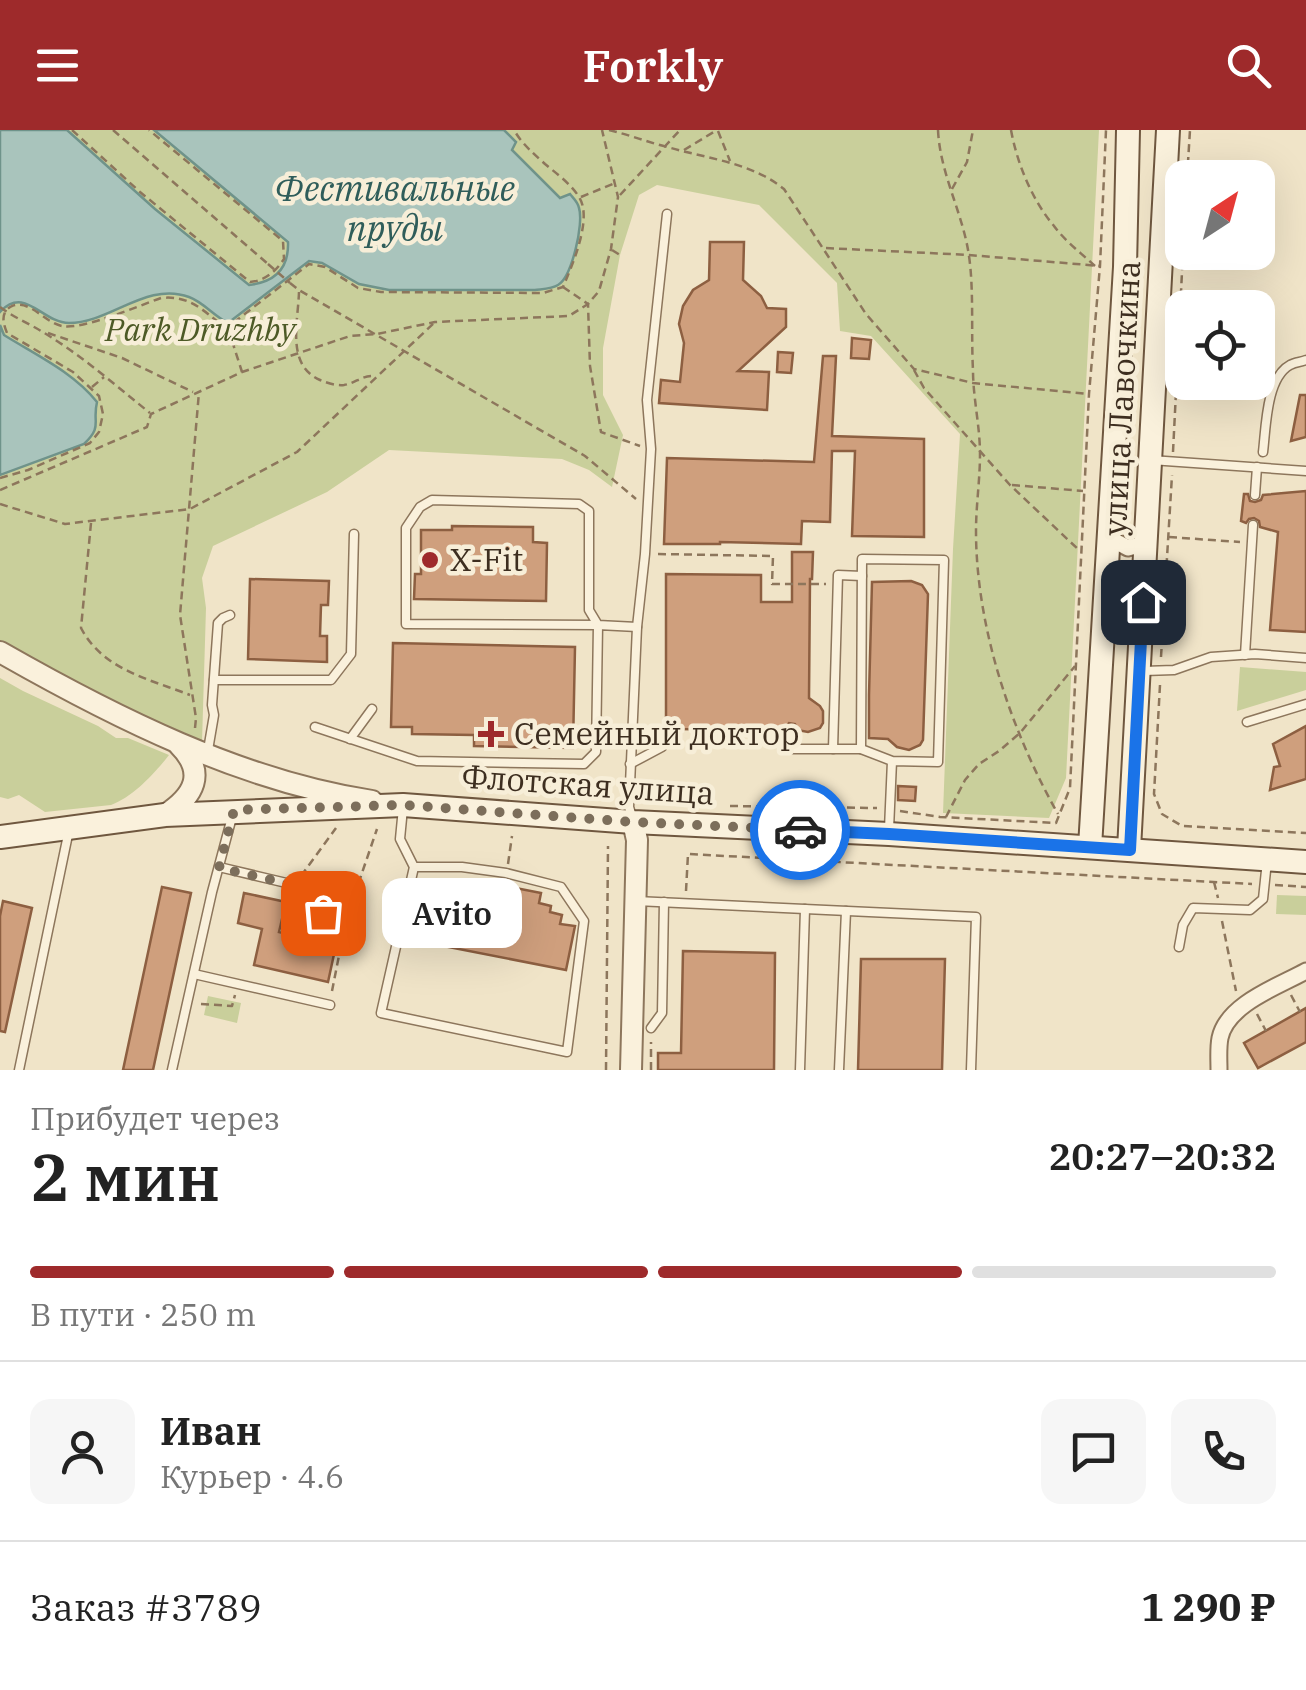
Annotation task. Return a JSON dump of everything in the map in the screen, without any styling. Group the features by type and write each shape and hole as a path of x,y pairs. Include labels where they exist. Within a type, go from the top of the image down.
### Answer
{"main road":[{"name":"улица Лавочкина","path":"1090,848 1125,267 1128,130"},
{"name":"улица Лавочкина","path":"1130,850 1150,671 1162,461 1168,130"},
{"name":"Флотская улица","path":"403,805 1306,862"},
{"path":"0,838 164,815 403,805"}],"street":[{"path":"1109,531 1113,540 1128,548 1158,535"},
{"name":"Флотская улица","path":"0,652 47,679 184,738 208,755 270,777 403,805"},
{"name":"Флотская улица","path":"0,665 47,679"},
{"path":"164,815 181,805 194,785 195,773 184,738"},
{"path":"632,1070 637,840 633,822"},
{"path":"1219,1070 1220,1036 1227,1021 1306,971"}],"lane":[{"path":"633,822 629,807 636,628 652,449 647,400 667,214"},
{"path":"1263,452 1271,390 1288,365 1306,360"},
{"path":"1162,461 1306,471"},
{"path":"1255,494 1257,468"},
{"path":"316,727 418,761 584,764 596,752 598,625 589,610 589,511 579,504 432,500 420,507 406,528 406,624 598,625 636,628"},
{"path":"1245,655 1253,525"},
{"path":"214,680 331,680 351,654 354,534"},
{"path":"790,730 790,749 861,749 892,761 938,762 944,560 862,558 861,749"},
{"path":"833,749 838,575 862,576"},
{"path":"208,755 214,716 218,623 230,615"},
{"path":"1150,671 1178,669 1211,657 1306,658"},
{"path":"1247,722 1306,704"},
{"path":"350,738 372,709"},
{"path":"630,764 662,748"},
{"path":"889,834 892,761"},
{"path":"403,805 400,839 414,867 381,1013 567,1052 584,921 561,887 462,867 414,867"},
{"path":"172,1070 234,810"},
{"path":"19,1070 70,826"},
{"path":"1180,948 1183,925 1193,908 1250,910 1263,899 1267,860"},
{"path":"219,868 294,885 300,908 346,918"},
{"path":"636,901 976,917 971,1070"},
{"path":"652,1028 662,1012 664,902"},
{"path":"800,1070 805,909"},
{"path":"839,1070 846,911"},
{"path":"194,974 330,1004"}],"path":[{"path":"72,130 250,282 272,274 284,259 283,241 149,130"},
{"path":"113,130 299,290 585,456 648,510"},
{"path":"514,130 522,143 580,197 584,211 580,241 563,287"},
{"path":"0,490 146,426 151,414 196,392 297,352 350,336 435,322 569,316 588,304 599,290 611,249 618,198 602,130"},
{"path":"609,130 730,162 768,176 784,189 866,314 914,370 924,388 1010,485 1082,552"},
{"path":"618,198 680,130"},
{"path":"682,151 717,130 730,162"},
{"path":"938,130 941,157 969,255 973,383 980,451 976,533 982,608 993,660 1040,782 1059,816"},
{"path":"951,190 966,162 973,130"},
{"path":"1011,130 1037,201 1054,226 1098,266"},
{"path":"758,806 890,809 946,817 1056,822 1070,788 1106,130"},
{"path":"1188,160 1190,130"},
{"path":"580,197 616,182"},
{"path":"824,248 1098,266"},
{"path":"611,249 620,255"},
{"path":"2,309 19,304 59,326 74,326 172,297 194,302 224,327 309,264 325,268 358,288 381,292 543,294 563,287"},
{"path":"1182,270 1162,461 1150,671 1154,794 1162,814 1182,826 1306,832"},
{"path":"563,287 588,304"},
{"path":"299,290 297,352 301,366 326,383 344,385 377,376"},
{"path":"588,304 590,366 602,432 652,449"},
{"path":"2,309 41,331 151,414"},
{"path":"0,478 90,444 99,432 103,414 99,396 73,372 7,333 2,309"},
{"path":"0,504 64,524 190,508 298,452 435,322"},
{"path":"228,326 242,372"},
{"path":"41,331 122,358 196,392"},
{"path":"914,370 973,383 1089,394"},
{"path":"91,388 104,376"},
{"path":"184,738 196,718 180,615 196,392"},
{"path":"28,470 30,478"},
{"path":"1010,485 1085,492"},
{"path":"91,522 82,628 89,643 116,666 192,696"},
{"path":"1158,535 1240,542"},
{"path":"644,554 773,556 772,584 838,584"},
{"path":"946,817 978,764 1020,732 1076,665"},
{"path":"294,885 336,828"},
{"path":"506,873 512,836"},
{"path":"606,1070 608,846"},
{"path":"685,903 688,854 1306,887"},
{"path":"1214,882 1246,1008 1266,1031"},
{"path":"187,1001 232,1006 237,984"},
{"path":"1288,989 1300,1012"},
{"path":"651,1070 652,1028"}],"green space":[{"name":"Park Druzhby","path":"0,130 1099,130 1066,778 1049,818 943,813 960,434 871,336 840,331 837,283 759,205 657,185 639,195 620,255 603,348 603,395 623,435 612,487 589,470 562,459 389,450 327,492 213,546 202,578 206,608 202,742 84,690 0,646"},
{"path":"1240,667 1306,672 1306,690 1237,711"},
{"path":"0,678 116,738 128,738 169,755 135,790 111,805 45,812 19,795 0,797"},
{"path":"1277,895 1306,896 1306,915 1276,914"},
{"path":"208,996 241,1003 237,1023 204,1015"}],"water":[{"name":"Фестивальные пруды","path":"0,130 67,130 155,209 249,285 266,281 279,272 286,260 288,242 154,130 504,130 516,142 512,150 560,198 570,194 577,202 578,237 563,280 544,289 389,290 359,284 322,263 309,261 228,323 194,299 173,294 143,298 99,317 69,323 18,302 0,312"},
{"path":"0,325 4,335 65,373 97,402 95,428 84,444 0,475"}],"building":[{"path":"710,242 744,242 743,280 761,296 767,308 786,309 786,327 738,371 769,372 767,410 659,403 661,380 680,382 684,343 679,324 683,306 693,290 709,280"},
{"path":"852,338 871,340 869,359 851,358"},
{"path":"778,352 793,353 791,373 777,372"},
{"path":"823,356 836,356 832,436 924,439 924,537 852,536 855,451 832,451 830,522 802,521 801,544 664,544 667,458 814,462"},
{"path":"1300,395 1306,395 1306,437 1291,441"},
{"path":"1306,491 1306,632 1270,630 1278,532 1260,527 1254,518 1246,523 1241,521 1244,494 1255,502 1263,495"},
{"path":"452,526 533,527 533,542 547,543 546,601 414,599 415,574 421,574 421,530 452,530"},
{"path":"792,552 813,552 809,698 823,711 820,728 808,732 789,723 783,730 666,729 666,574 761,575 761,602 792,602"},
{"path":"250,579 329,581 328,605 321,605 320,636 327,636 327,662 248,659"},
{"path":"911,581 922,585 928,594 923,740 909,750 888,739 869,738 869,695 872,582"},
{"path":"393,643 575,647 573,748 474,746 474,735 412,734 412,727 391,727"},
{"path":"1306,726 1306,779 1270,790 1274,767 1280,766 1273,744"},
{"path":"898,786 916,787 915,801 898,800"},
{"path":"476,880 541,893 539,903 562,915 560,924 575,926 566,970 423,942 432,898 442,900 445,888 462,892 463,887 474,889"},
{"path":"162,887 191,893 153,1070 123,1070"},
{"path":"244,893 286,902 279,932 336,945 328,982 254,965 262,929 238,923"},
{"path":"3,901 32,908 5,1032 0,1031"},
{"path":"683,951 775,953 774,1070 658,1070 658,1053 681,1053"},
{"path":"861,959 945,959 942,1070 858,1070"},
{"path":"1306,1008 1306,1042 1258,1068 1244,1043"}],"way so far":[{"path":"323,913 300,908 294,885 219,868 234,810 403,805 800,830"}],"place":[{"name":"X-Fit","path":"430,560"},
{"name":"Семейный доктор","path":"491,734"},
{"name":"Avito","path":"323,913"}],"route":[{"path":"800,830 1130,850 1143,602"}]}
